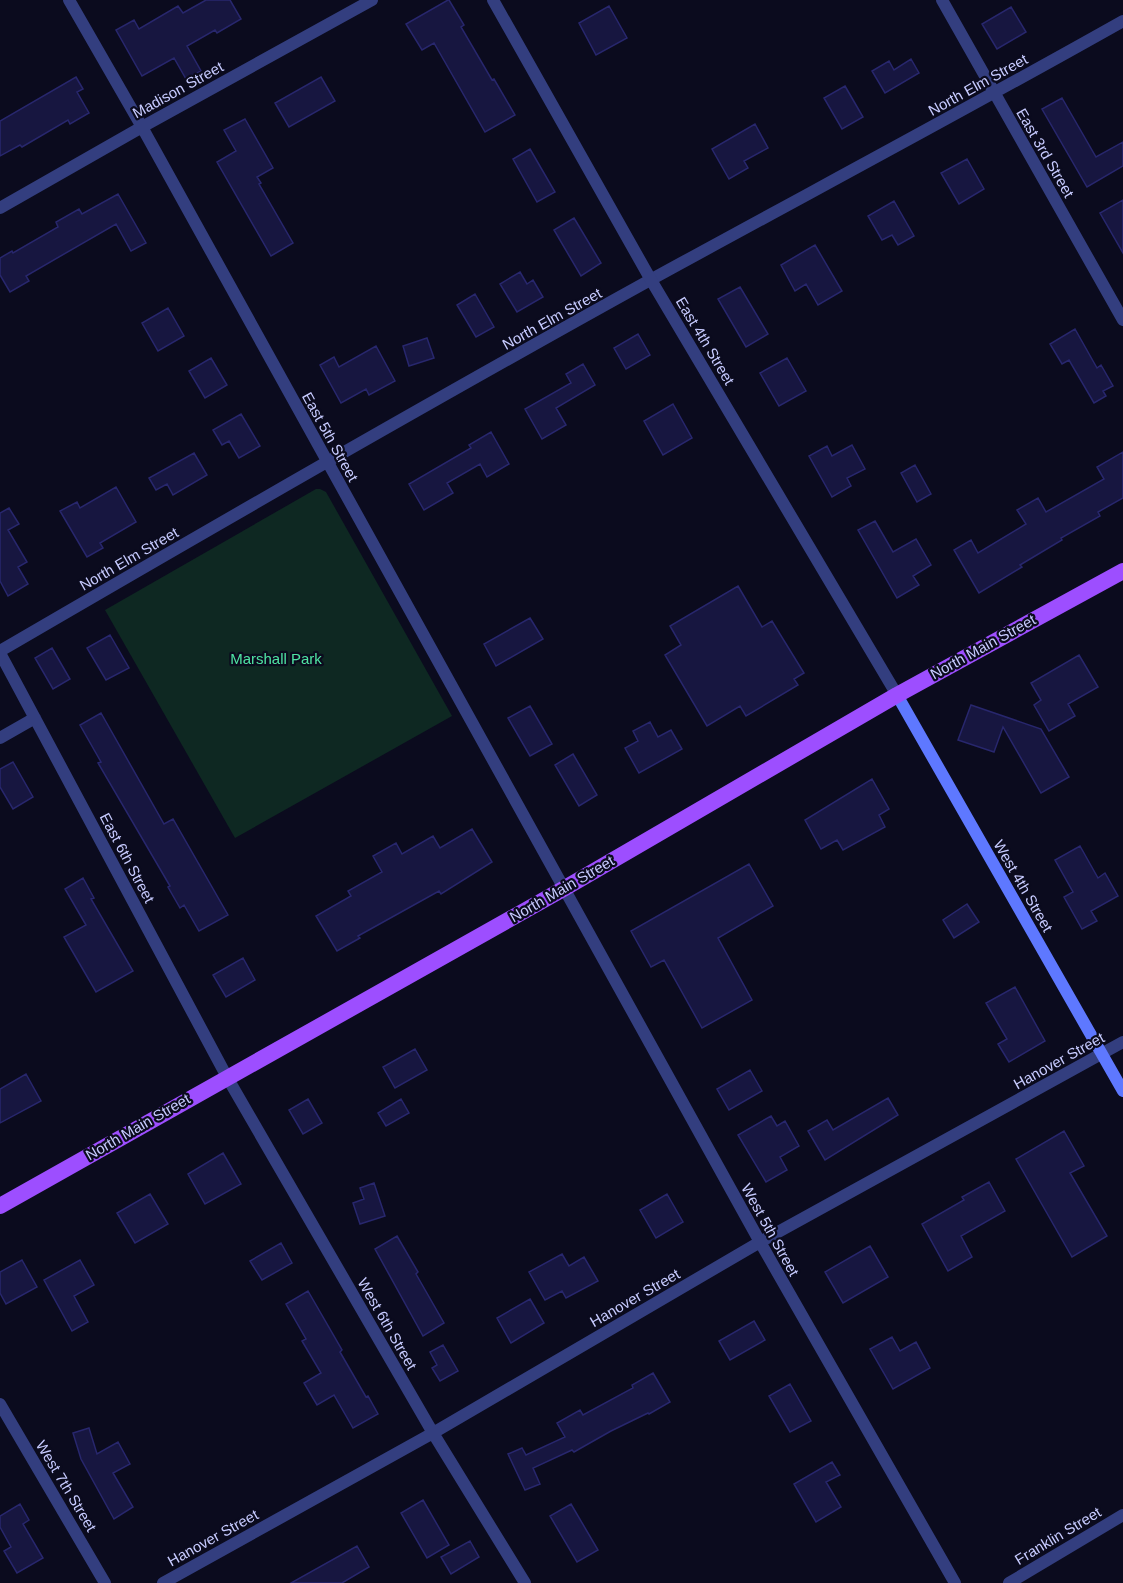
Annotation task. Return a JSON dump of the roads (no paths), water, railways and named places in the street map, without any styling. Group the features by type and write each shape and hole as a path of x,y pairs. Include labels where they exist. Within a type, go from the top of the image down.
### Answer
{"main road":[{"name":"North Main Street","path":"0,1206 565,888 897,695 1123,571"},
{"name":"West 4th Street","path":"897,695 1123,1091"}],"street":[{"name":"East 5th Street","path":"69,0 142,127 565,888"},
{"name":"Madison Street","path":"0,208 372,0"},
{"name":"East 4th Street","path":"493,0 651,280 897,695"},
{"name":"East 3rd Street","path":"942,0 1123,320"},
{"name":"North Elm Street","path":"0,652 327,462 651,280 994,94 1123,21"},
{"name":"East 6th Street","path":"0,652 227,1077"},
{"path":"0,738 35,718"},
{"name":"West 5th Street","path":"565,888 760,1242 955,1583"},
{"name":"Hanover Street","path":"163,1583 433,1433 760,1242 1123,1042"},
{"name":"West 6th Street","path":"227,1077 433,1433 525,1583"},
{"name":"West 7th Street","path":"0,1404 105,1583"},
{"name":"Franklin Street","path":"1009,1583 1123,1515"}],"park label":[{"name":"Marshall Park","path":"276,659"}]}
